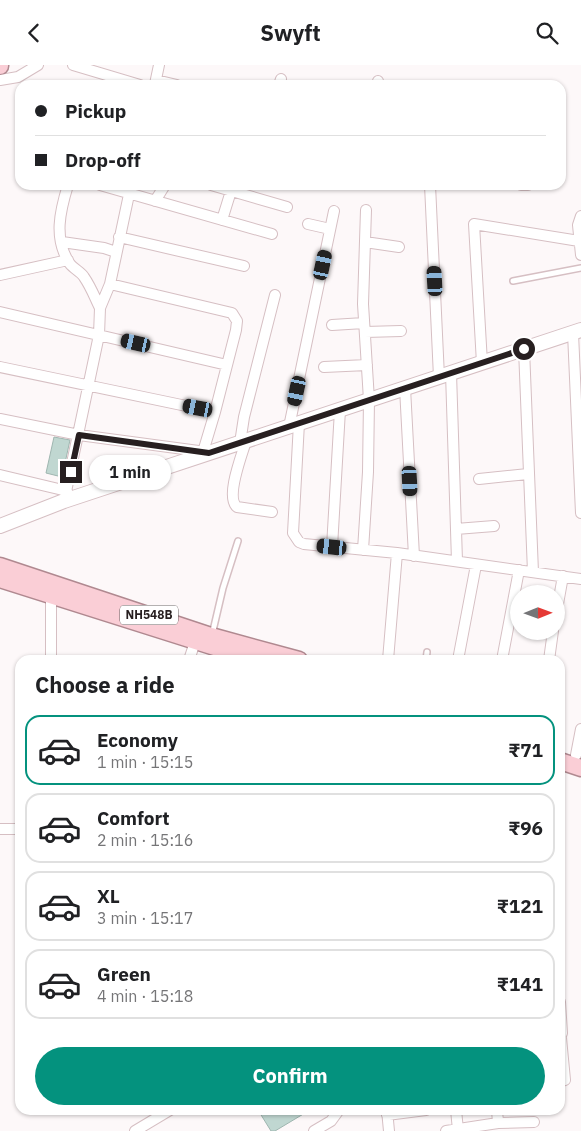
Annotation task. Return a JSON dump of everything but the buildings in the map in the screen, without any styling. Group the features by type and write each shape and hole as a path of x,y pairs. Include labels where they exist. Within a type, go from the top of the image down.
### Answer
{"highway":[{"name":"NH548B","path":"0,566 51,590 195,642 239,655"},
{"name":"NH548B","path":"0,579 51,590 281,655"},
{"path":"565,753 579,760"},
{"path":"565,761 579,760"}],"main road":[{"path":"0,525 65,496 243,442 577,331"}],"street":[{"path":"0,81 18,77 38,65"},
{"path":"73,65 123,80"},
{"path":"155,80 159,65"},
{"path":"67,190 61,211 59,232 70,264 84,275 100,309"},
{"path":"0,475 65,496 99,335 100,309 110,284 130,190"},
{"path":"132,190 155,201 272,234"},
{"path":"155,201 162,190"},
{"path":"228,190 287,207"},
{"path":"430,190 457,561"},
{"path":"222,220 231,191"},
{"path":"363,550 368,472 369,400 363,304 366,210"},
{"path":"334,211 294,425 293,533 299,542 398,553 581,579"},
{"path":"581,216 578,225 581,255"},
{"path":"308,224 330,229"},
{"path":"482,363 474,224 579,241"},
{"path":"119,237 244,266"},
{"path":"62,242 104,248 116,252"},
{"path":"365,242 399,247"},
{"path":"0,275 68,260"},
{"path":"0,419 79,435 206,453 237,321 232,313 110,284"},
{"path":"272,512 237,507 233,504 232,497 243,442 244,417 275,295"},
{"path":"0,312 227,365"},
{"path":"332,325 401,331"},
{"path":"577,331 581,513"},
{"path":"524,349 533,572"},
{"path":"324,367 367,365"},
{"path":"0,367 215,412"},
{"path":"405,388 414,556"},
{"path":"332,547 340,410"},
{"path":"479,479 528,474"},
{"path":"456,529 494,526"},
{"path":"388,655 398,553"},
{"path":"459,655 476,565"},
{"path":"503,655 519,569"},
{"path":"562,585 563,577"},
{"path":"51,590 51,655"},
{"path":"549,655 552,640"},
{"path":"191,655 195,642"},
{"path":"579,760 581,729"},
{"path":"0,829 15,829"},
{"path":"135,1131 162,1115"},
{"path":"314,1131 332,1121 336,1115"},
{"path":"387,1115 388,1131"},
{"path":"456,1115 458,1130"},
{"path":"497,1115 498,1123"},
{"path":"446,1131 498,1123 534,1122"}],"lane":[{"path":"513,281 581,267"},
{"path":"211,635 238,541"}],"route":[{"path":"71,472 79,435 209,453 524,349"}]}
